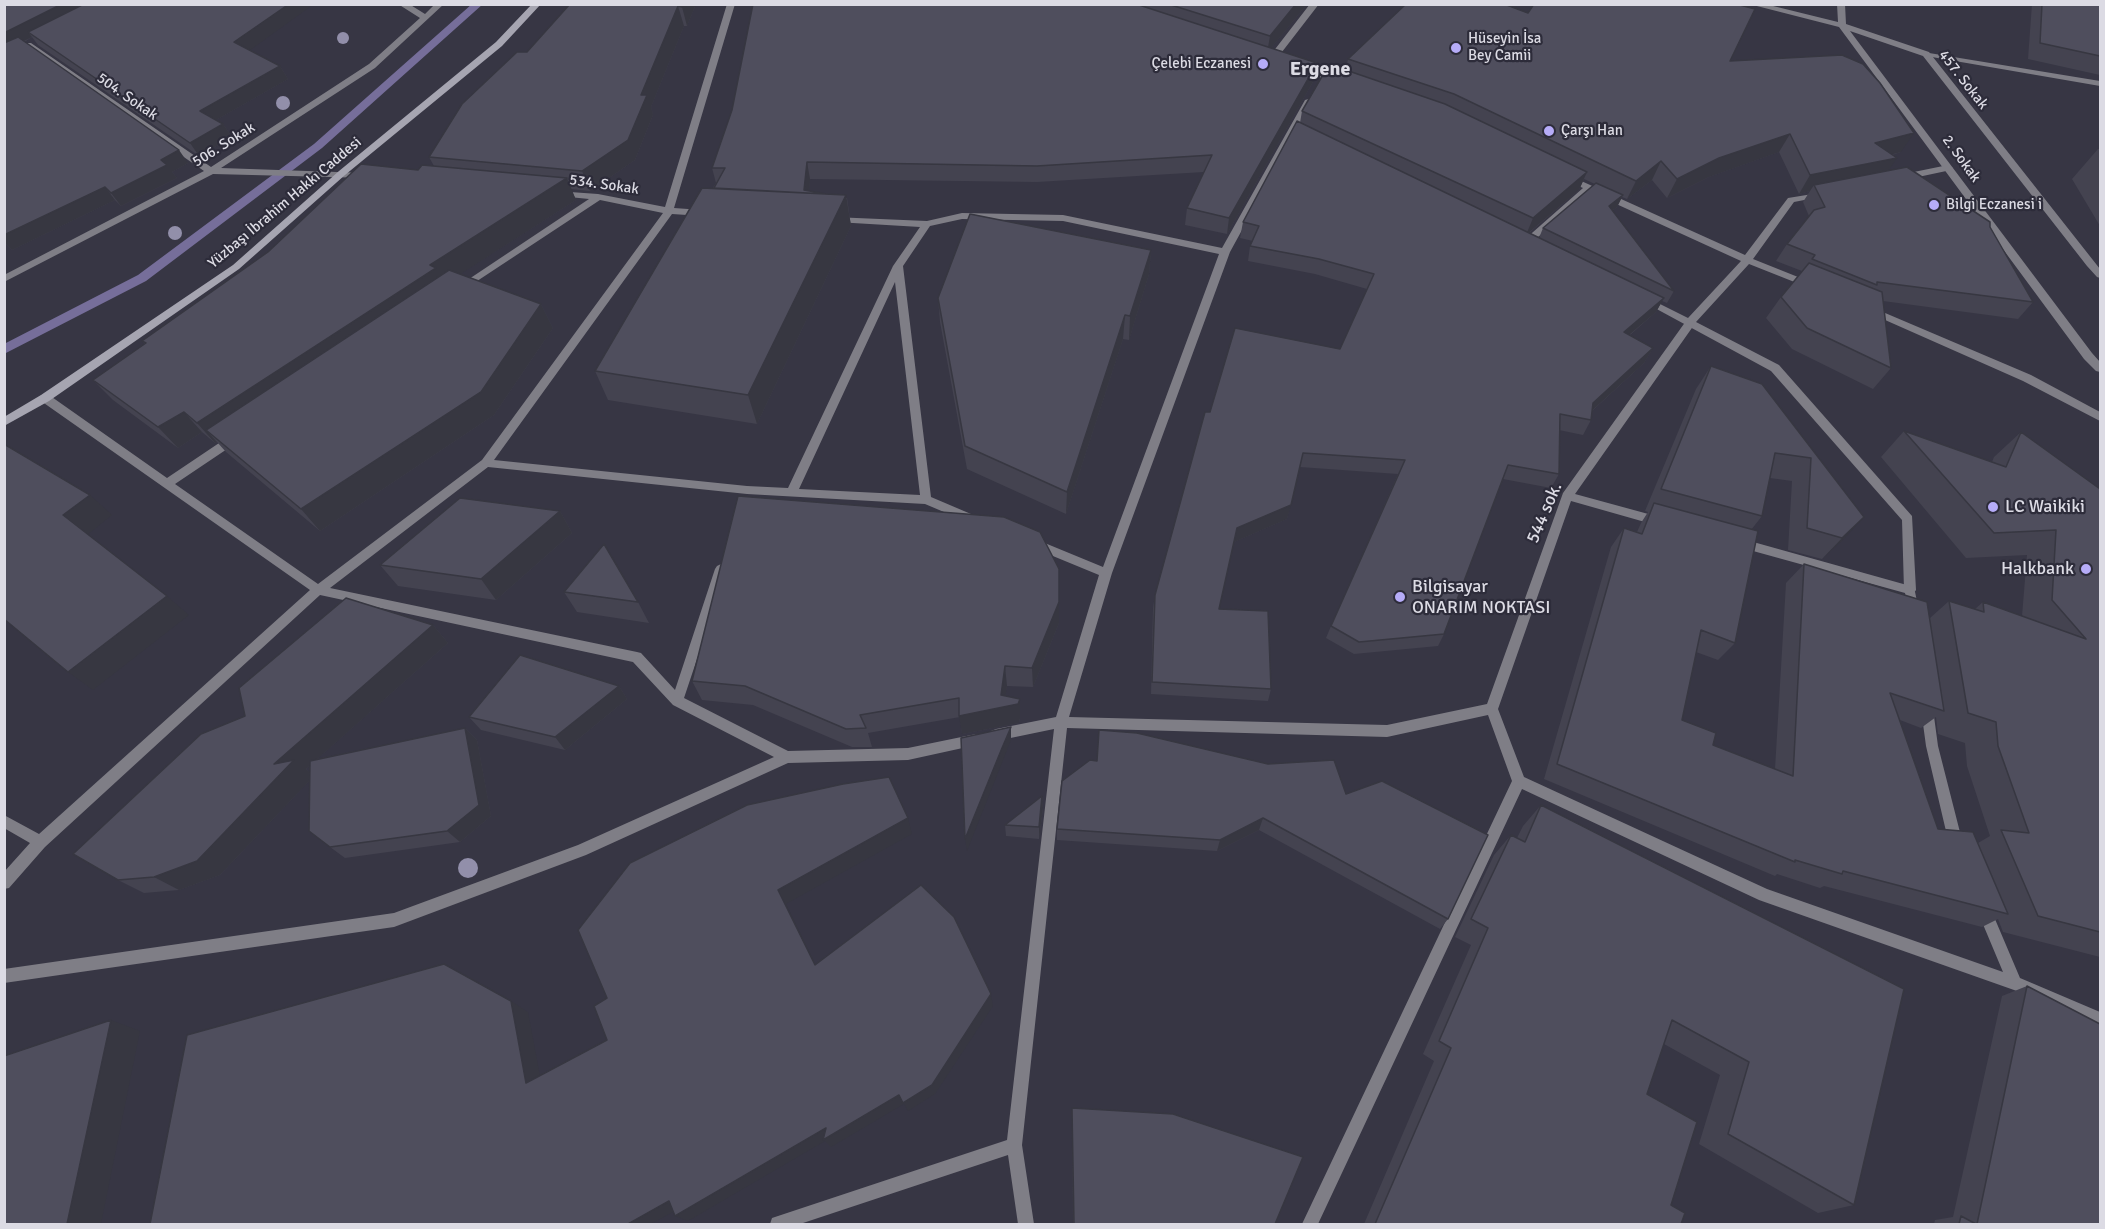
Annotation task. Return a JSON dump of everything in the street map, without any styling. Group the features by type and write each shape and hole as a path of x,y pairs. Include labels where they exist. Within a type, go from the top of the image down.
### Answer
{"main road":[{"name":"Yüzbaşı İbrahim Hakkı Caddesi","path":"4,422 45,398 236,267 342,173 499,44 537,4"}],"street":[{"path":"402,4 426,18"},
{"name":"506. Sokak","path":"4,279 211,171 372,66 440,4"},
{"path":"4,883 40,842 318,590 486,463 669,211 731,4"},
{"path":"1272,59 1315,4"},
{"name":"457. Sokak","path":"1753,4 1842,25 1926,54 2100,274"},
{"path":"1841,4 1842,25"},
{"name":"2. Sokak","path":"1842,25 2088,356 2100,368"},
{"name":"504. Sokak","path":"38,40 24,47 211,171"},
{"path":"1926,54 2100,84"},
{"path":"1261,56 1282,62"},
{"path":"1292,65 1345,83"},
{"path":"1026,1224 1014,1145 1061,722 1106,573 1225,252 1297,133 1323,75"},
{"path":"1892,179 1948,168"},
{"path":"211,171 342,173 377,177"},
{"path":"1558,172 1747,260 1821,289"},
{"path":"1527,242 1589,188"},
{"name":"544 sok.","path":"1492,709 1567,496 1690,323 1747,260 1791,200 1836,191"},
{"name":"534. Sokak","path":"551,193 598,197 669,211 716,213"},
{"path":"451,295 598,197"},
{"path":"821,218 927,224 962,216 1063,218 1225,252"},
{"path":"791,493 898,266 927,224"},
{"path":"1516,237 1537,247"},
{"path":"898,266 926,500"},
{"path":"1639,297 1775,368 1908,519 1910,590 1914,623"},
{"path":"1861,306 2027,378 2100,417"},
{"path":"45,398 318,590 637,657 677,701 787,757"},
{"path":"166,484 245,432"},
{"path":"486,463 745,496 791,493 926,500 990,526"},
{"path":"1567,496 1670,524"},
{"path":"1021,539 1106,573"},
{"path":"1727,540 1910,590"},
{"path":"677,701 725,557"},
{"path":"1924,690 1932,746 1954,837 1962,858"},
{"path":"4,976 394,920 581,850 787,757 908,754 1061,722 1387,731 1492,709 1519,781 1764,895 2015,983 2100,1019"},
{"path":"1310,1224 1519,781"},
{"path":"4,821 40,842"},
{"path":"1980,900 2015,983"},
{"path":"778,1224 1014,1145"}],"building":[{"path":"4,4 62,4 4,33"},
{"path":"84,4 289,4 234,42 280,66 200,111 223,124 190,143 28,32"},
{"path":"570,4 683,4 682,7 678,6 641,95 647,95 628,140 582,171 429,157 462,104 517,52 527,52"},
{"path":"753,4 1136,4 1317,63 1229,218 1187,208 1212,155 1037,166 807,162 804,190 826,194 714,188 725,168 712,168 732,110"},
{"path":"1168,4 1296,4 1270,36"},
{"path":"1406,4 1504,4 1528,13 1534,4 1736,4 1755,9 1730,61 1842,55 1863,64 1880,83 1914,133 1875,143 1897,158 1810,175 1790,134 1719,158 1677,179 1661,161 1636,181 1454,94 1348,59"},
{"path":"2042,4 2100,4 2100,56 2040,43"},
{"path":"18,37 179,150 161,160 167,165 111,193 105,187 4,235 4,43"},
{"path":"1328,66 1340,68 1445,104 1587,172 1533,218 1302,111"},
{"path":"1297,121 1664,298 1624,332 1653,348 1593,403 1591,420 1560,414 1559,474 1508,465 1444,634 1359,642 1331,626 1405,460 1303,453 1291,505 1237,528 1219,609 1268,611 1271,689 1152,682 1155,595 1205,412 1210,412 1235,328 1340,349 1374,274 1319,259 1250,246 1259,226 1243,222"},
{"path":"361,164 418,170 422,165 567,178 430,265 436,268 197,423 184,412 158,427 93,380 146,343 142,341 268,252"},
{"path":"1907,167 1990,222 1990,227 2033,302 1877,282 1877,285 1812,259 1815,255 1787,244 1814,210 1825,207 1814,185"},
{"path":"1596,183 1623,195 1609,206 1674,291 1543,228"},
{"path":"702,188 846,195 748,395 595,371"},
{"path":"970,214 1151,250 1130,316 1125,315 1067,492 965,446 938,298"},
{"path":"1809,263 1882,292 1891,368 1807,328 1781,297"},
{"path":"449,270 541,304 481,392 301,509 206,430"},
{"path":"1711,366 1762,384 1864,517 1842,538 1807,528 1811,458 1775,453 1762,516 1661,489"},
{"path":"1904,431 2006,467 2021,432 2100,489 2100,932 2038,916 2001,830 2029,833 1998,746 1996,722 1968,713 1949,601 1984,612 1983,602 2086,639 2052,600 2056,530 1994,533"},
{"path":"4,444 90,495 63,515 167,596 68,672 4,619"},
{"path":"738,496 1004,517 1040,532 1059,569 1059,602 1032,668 1005,666 1001,695 1020,699 1018,704 959,716 959,698 860,715 866,728 846,729 745,686 692,681"},
{"path":"460,498 560,511 481,579 380,565"},
{"path":"1654,503 1758,531 1735,643 1701,630 1682,720 1716,733 1713,745 1793,776 1804,564 1927,602 1944,711 1890,693 1938,829 1973,832 2008,914 1843,871 1842,874 1795,860 1795,862 1557,764 1624,528 1642,534"},
{"path":"604,544 638,602 564,592"},
{"path":"346,598 433,625 274,764 294,760 197,861 154,877 118,880 73,854 201,734 245,716 239,688"},
{"path":"520,655 619,686 555,737 469,717"},
{"path":"1011,727 1002,748 965,839 961,738"},
{"path":"465,728 479,805 447,831 330,847 309,831 310,761"},
{"path":"1099,730 1137,733 1268,764 1334,760 1346,794 1382,781 1488,835 1448,919 1263,818 1220,840 1057,829 1062,781 1090,760 1097,761"},
{"path":"889,777 908,818 778,890 815,965 921,885 954,917 991,994 932,1085 903,1103 899,1095 823,1140 826,1128 675,1216 669,1201 628,1224 150,1224 187,1035 444,964 511,1001 526,1083 607,1040 594,1006 607,998 578,930 630,863 747,805 843,784"},
{"path":"1042,796 1039,827 1005,825"},
{"path":"1541,805 1904,989 1854,1205 1728,1134 1749,1062 1672,1020 1647,1094 1697,1122 1671,1205 1685,1213 1681,1224 1375,1224 1451,1048 1439,1041 1488,928 1471,919 1511,835 1525,842"},
{"path":"2027,986 2100,1024 2100,1224 1977,1224"},
{"path":"111,1020 67,1224 4,1224 4,1056"},
{"path":"1072,1108 1173,1114 1303,1157 1275,1224 1074,1224"},
{"path":"1961,1216 1976,1224 1959,1224"}],"waterway":[{"path":"4,350 142,278 318,146 478,4"}],"place":[{"name":"Hüseyin İsa Bey Camii","path":"1456,48"},
{"name":"Çelebi Eczanesi","path":"1263,64"},
{"name":"Çarşı Han","path":"1549,131"},
{"name":"Bilgi Eczanesi i","path":"1934,205"},
{"name":"LC Waikiki","path":"1993,507"},
{"name":"Halkbank","path":"2086,569"},
{"name":"Bilgisayar ONARIM NOKTASI","path":"1400,597"}],"district":[{"name":"Ergene","path":"1320,70"}]}
